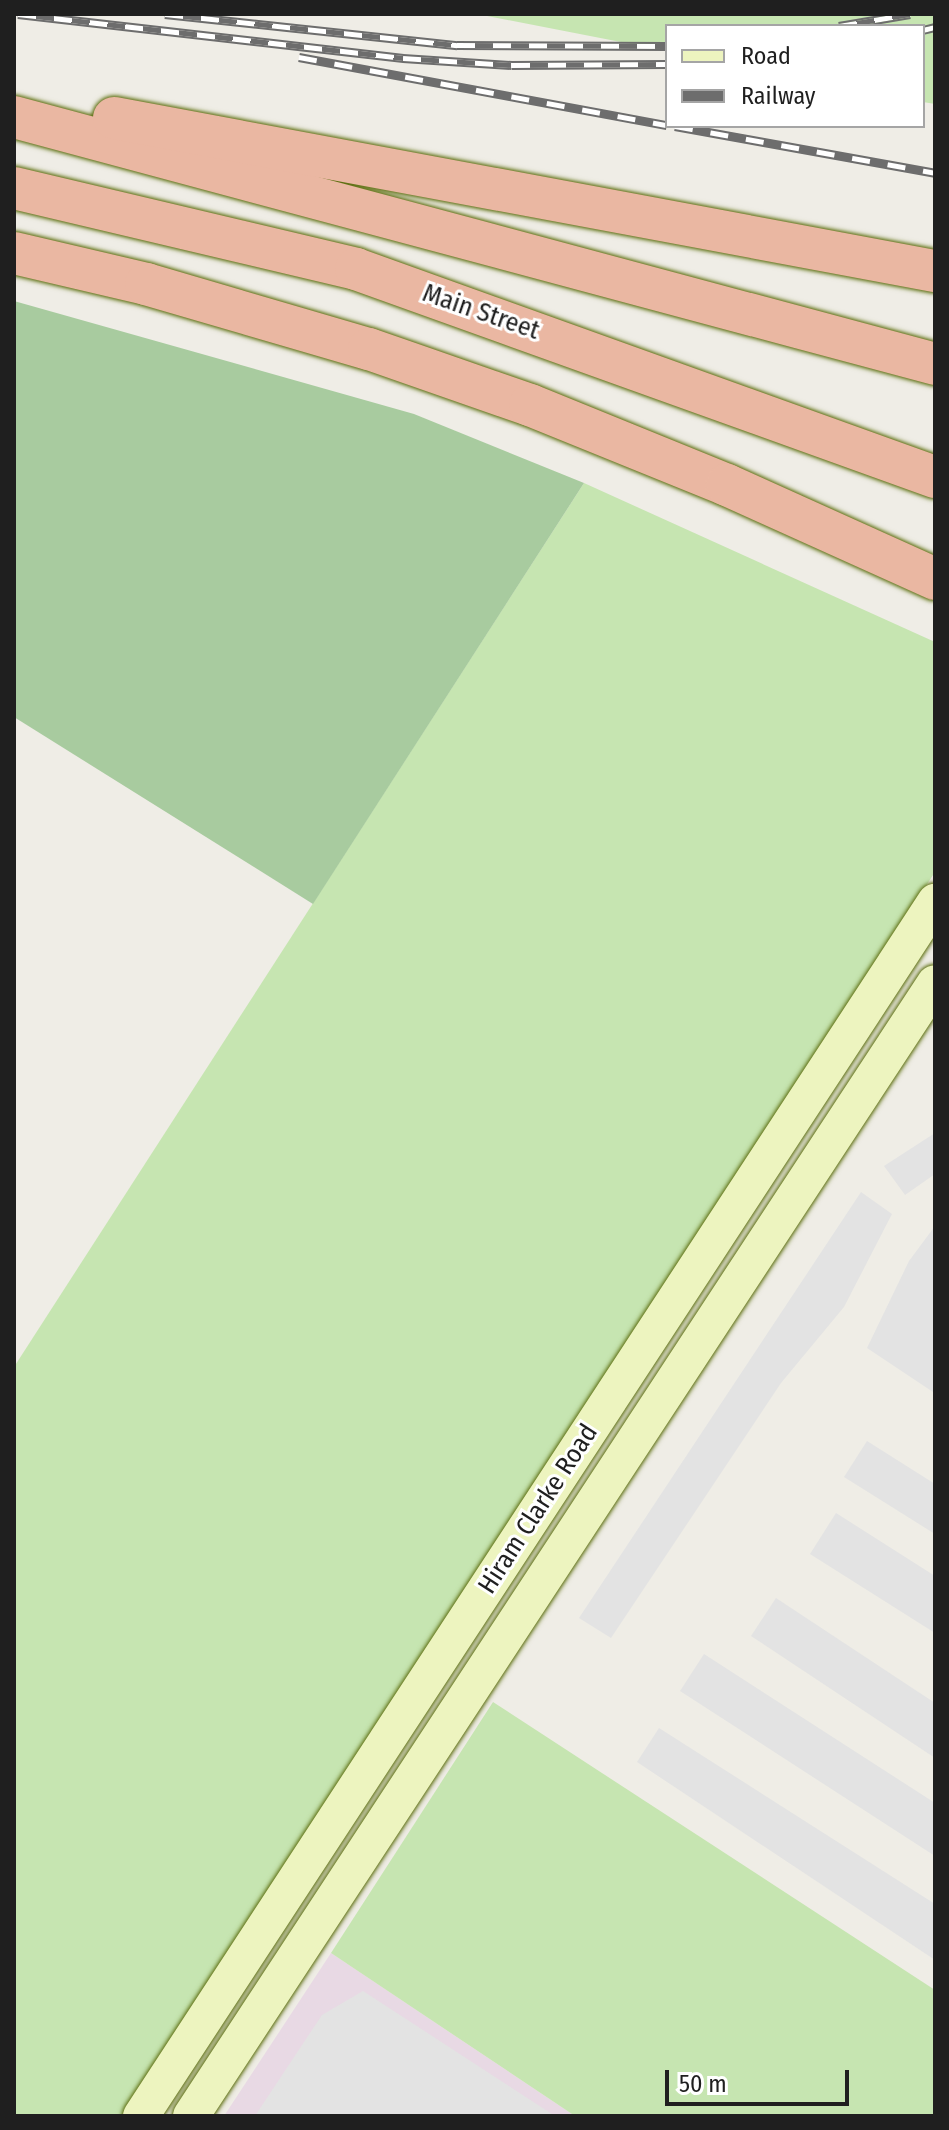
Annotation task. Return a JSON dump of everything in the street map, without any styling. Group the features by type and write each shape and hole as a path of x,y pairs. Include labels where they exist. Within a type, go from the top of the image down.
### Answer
{"highway":[{"path":"14,104 498,187 935,271"},
{"path":"14,117 935,364"},
{"name":"Main Street","path":"14,188 356,269 935,477"},
{"path":"14,253 146,284 369,349 515,400 727,485 935,579"}],"main road":[{"name":"Hiram Clarke Road","path":"141,2116 935,902"},
{"name":"Hiram Clarke Road","path":"191,2116 688,1353 935,983"},
{"path":"870,1002 908,1026"},
{"path":"655,1330 688,1353"},
{"path":"447,1649 481,1672"},
{"path":"261,1933 297,1956"}],"shaded area":[{"path":"935,1133 935,1174 905,1195 884,1166"},
{"path":"861,1192 892,1214 844,1307 781,1383 611,1638 579,1618"},
{"path":"935,1226 933,1392 867,1348 909,1261"},
{"path":"867,1441 935,1484 935,1534 844,1477"},
{"path":"836,1513 935,1576 935,1633 810,1554"},
{"path":"776,1598 935,1703 935,1758 751,1636"},
{"path":"704,1654 935,1803 935,1856 680,1691"},
{"path":"659,1728 935,1904 935,1960 637,1762"},
{"path":"331,1953 575,2116 224,2116"},
{"path":"363,1991 555,2116 255,2116 322,2015"}],"green space":[{"path":"477,14 935,14 935,104 925,102 925,24 665,24 665,51"},
{"path":"14,301 414,414 584,483 313,904 14,717"},
{"path":"584,483 935,642 935,872 121,2116 14,2116 14,1367"},
{"path":"493,1702 935,1990 935,2116 575,2116 331,1953"}],"railway":[{"path":"18,14 403,58 512,65 665,64"},
{"path":"165,14 457,45 665,46"},
{"path":"851,24 910,14"},
{"path":"925,30 935,27"},
{"path":"299,57 665,125"},
{"path":"686,128 935,173"}]}
